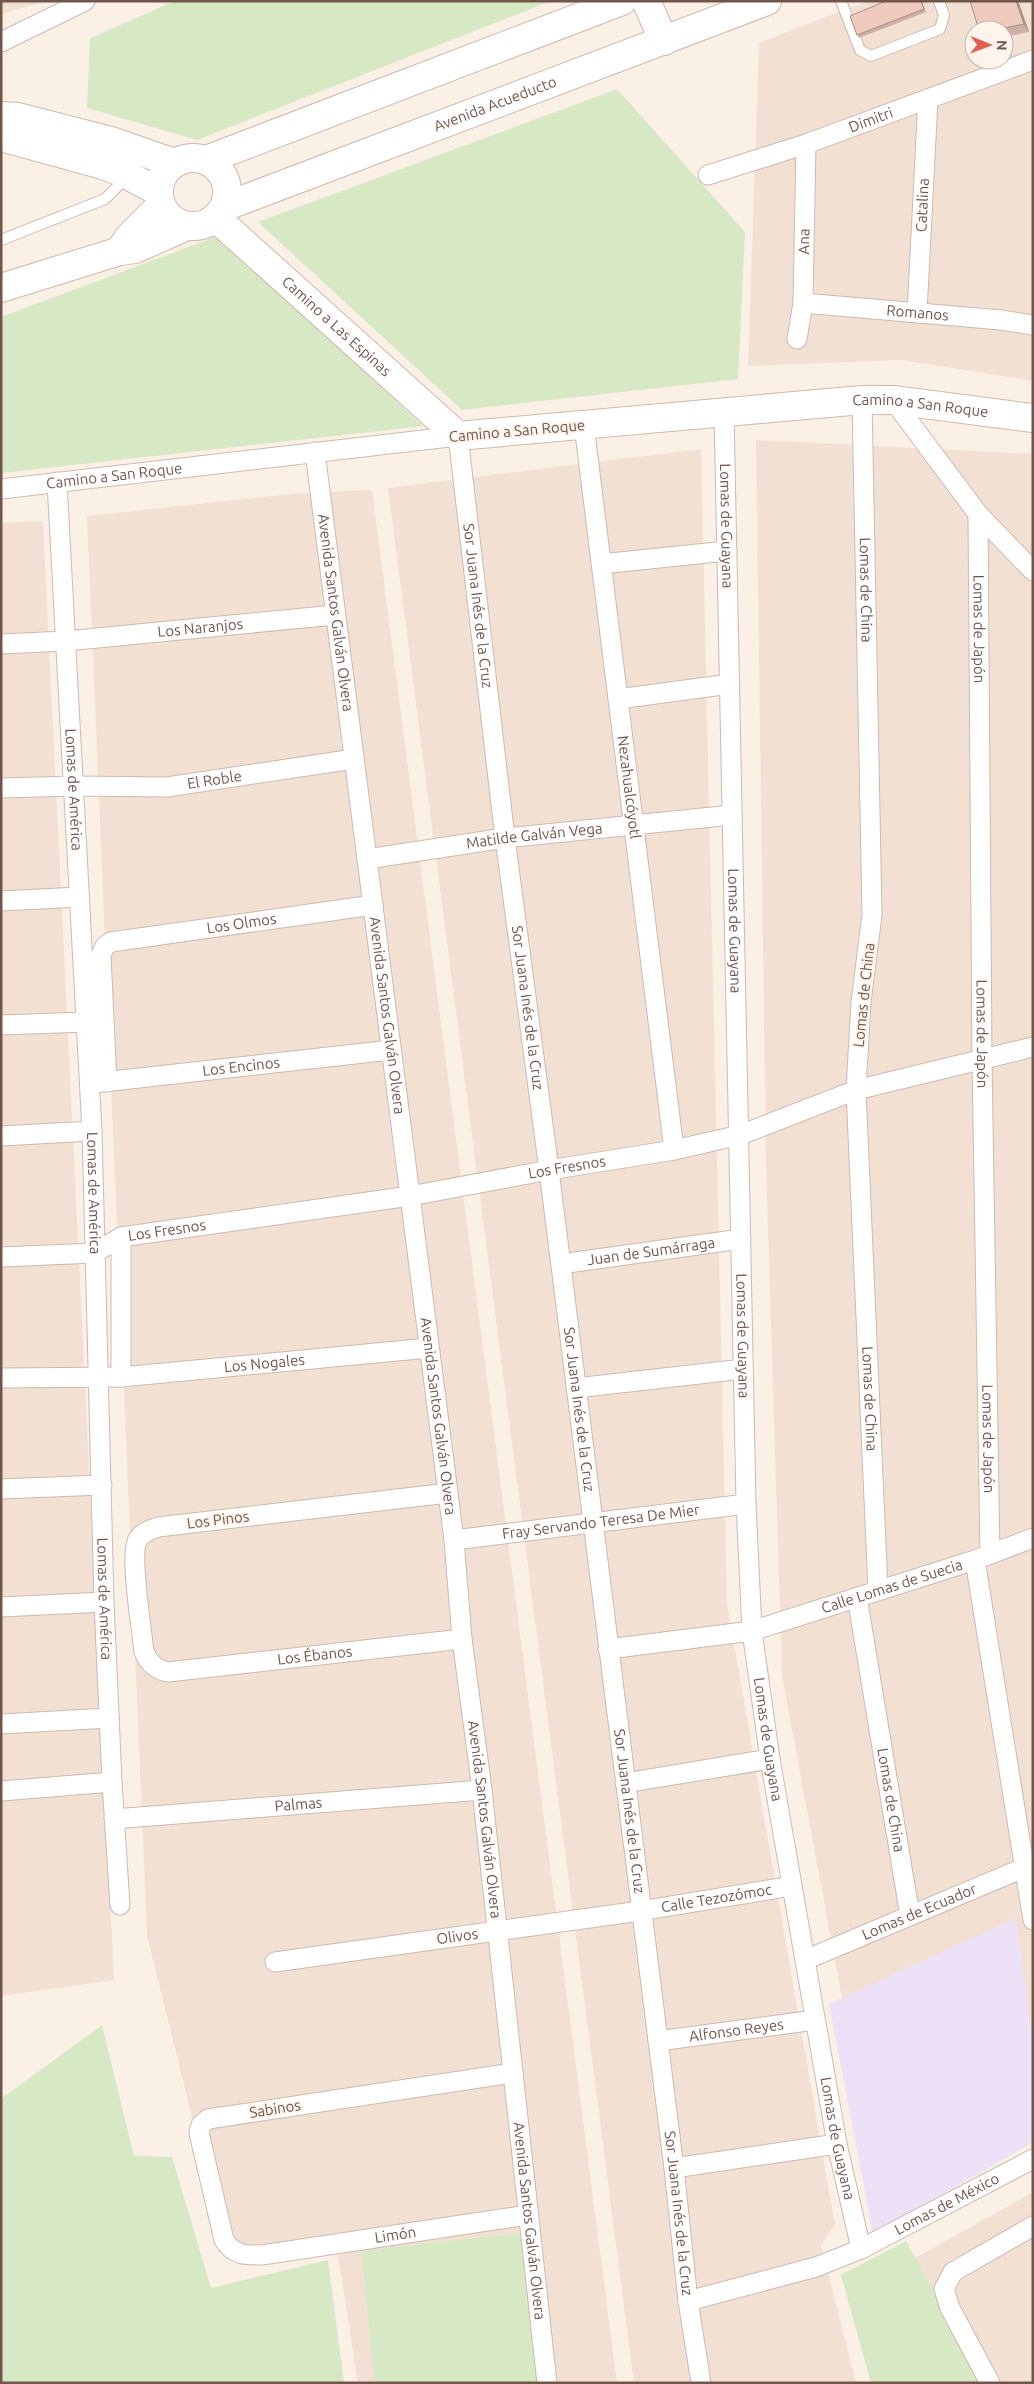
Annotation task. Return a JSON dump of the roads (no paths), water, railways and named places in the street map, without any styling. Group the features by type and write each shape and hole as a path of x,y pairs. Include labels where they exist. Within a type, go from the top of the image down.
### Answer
{"street":[{"path":"206,160 622,1"},
{"path":"646,1 664,40"},
{"name":"Avenida Acueducto","path":"220,212 767,1"},
{"path":"1,42 82,4"},
{"name":"Dimitri","path":"708,175 806,144 1033,60"},
{"name":"Catalina","path":"917,313 928,99"},
{"path":"1,116 18,117 126,160 160,199 175,221 187,226 197,226 220,212 227,197 227,185 223,175 216,166 206,160 195,158 185,159 174,164 166,171 161,181 160,199 128,238 120,251"},
{"path":"1,137 126,160 174,164"},
{"name":"Ana","path":"797,339 803,303 806,144"},
{"name":"Camino a Las Espinas","path":"220,212 458,436"},
{"path":"1,288 120,251 135,249 187,226"},
{"name":"Romanos","path":"803,303 1001,320 1033,325"},
{"name":"Camino a San Roque","path":"1,488 458,436 862,400 893,400 1033,418"},
{"name":"Lomas de China","path":"862,400 872,914 861,1002 856,1090 878,1590"},
{"path":"893,400 978,514 1033,571"},
{"name":"Lomas de Guayana","path":"724,412 746,1504 752,1631 770,1759 815,2020 837,2144 861,2250"},
{"name":"Nezahualcóyotl","path":"584,425 674,1150"},
{"name":"Sor Juana Inés de la Cruz","path":"458,436 505,838 561,1264 640,1911 674,2168 688,2301 701,2383"},
{"name":"Avenida Santos Galván Olvera","path":"315,452 454,1540 462,1639 482,1790 547,2383"},
{"name":"Lomas de América","path":"57,482 86,1022 98,1082 92,1131 94,1253 104,1602 112,1782 120,1905"},
{"name":"Lomas de Japón","path":"978,514 982,1059 982,1557 1029,1866 1033,1920"},
{"path":"601,564 727,552"},
{"name":"Los Naranjos","path":"1,644 66,642 336,615"},
{"path":"618,699 730,684"},
{"name":"El Roble","path":"1,788 74,786 167,787 354,759"},
{"name":"Matilde Galván Vega","path":"367,859 505,838 732,815"},
{"path":"1,901 79,897"},
{"name":"Los Olmos","path":"98,1082 101,955 105,946 111,942 373,905"},
{"path":"1,1025 86,1022"},
{"name":"Los Fresnos","path":"94,1253 121,1237 410,1196 549,1170 674,1150 740,1135 856,1090 1033,1047"},
{"name":"Los Encinos","path":"98,1082 391,1050"},
{"path":"1,1136 92,1131"},
{"path":"121,1237 121,1377"},
{"name":"Juan de Sumárraga","path":"561,1264 741,1240"},
{"path":"1,1257 94,1253"},
{"name":"Los Nogales","path":"1,1378 121,1377 429,1348"},
{"path":"576,1388 743,1369"},
{"path":"1,1489 102,1485"},
{"name":"Los Pinos","path":"168,1672 158,1671 144,1652 134,1557 137,1540 143,1533 158,1527 448,1493"},
{"name":"Fray Servando Teresa De Mier","path":"454,1540 746,1504"},
{"name":"Calle Lomas de Suecia","path":"608,1649 752,1631 982,1557 1033,1538"},
{"name":"Lomas de China","path":"857,1597 910,1916"},
{"path":"1,1607 104,1602"},
{"name":"Los Ébanos","path":"168,1672 462,1639"},
{"path":"1,1724 109,1718"},
{"path":"625,1783 770,1759"},
{"path":"1,1791 112,1782"},
{"name":"Palmas","path":"114,1819 482,1790"},
{"name":"Lomas de Ecuador","path":"805,1960 1029,1866"},
{"name":"Calle Tezozómoc","path":"640,1911 792,1886"},
{"name":"Olivos","path":"275,1962 640,1911"},
{"name":"Alfonso Reyes","path":"658,2041 815,2020"},
{"name":"Sabinos","path":"262,2255 235,2252 224,2240 201,2148 199,2133 203,2121 513,2073"},
{"path":"674,2168 837,2144"},
{"name":"Lomas de México","path":"688,2301 816,2267 861,2250 1033,2158"},
{"name":"Limón","path":"262,2255 528,2215"},
{"path":"990,2383 950,2308 944,2289 953,2272 1033,2226"}],"lane":[{"path":"841,1 860,50 871,56 940,29 944,15 939,1"},
{"path":"1,240 105,199 118,186 126,160"}]}
